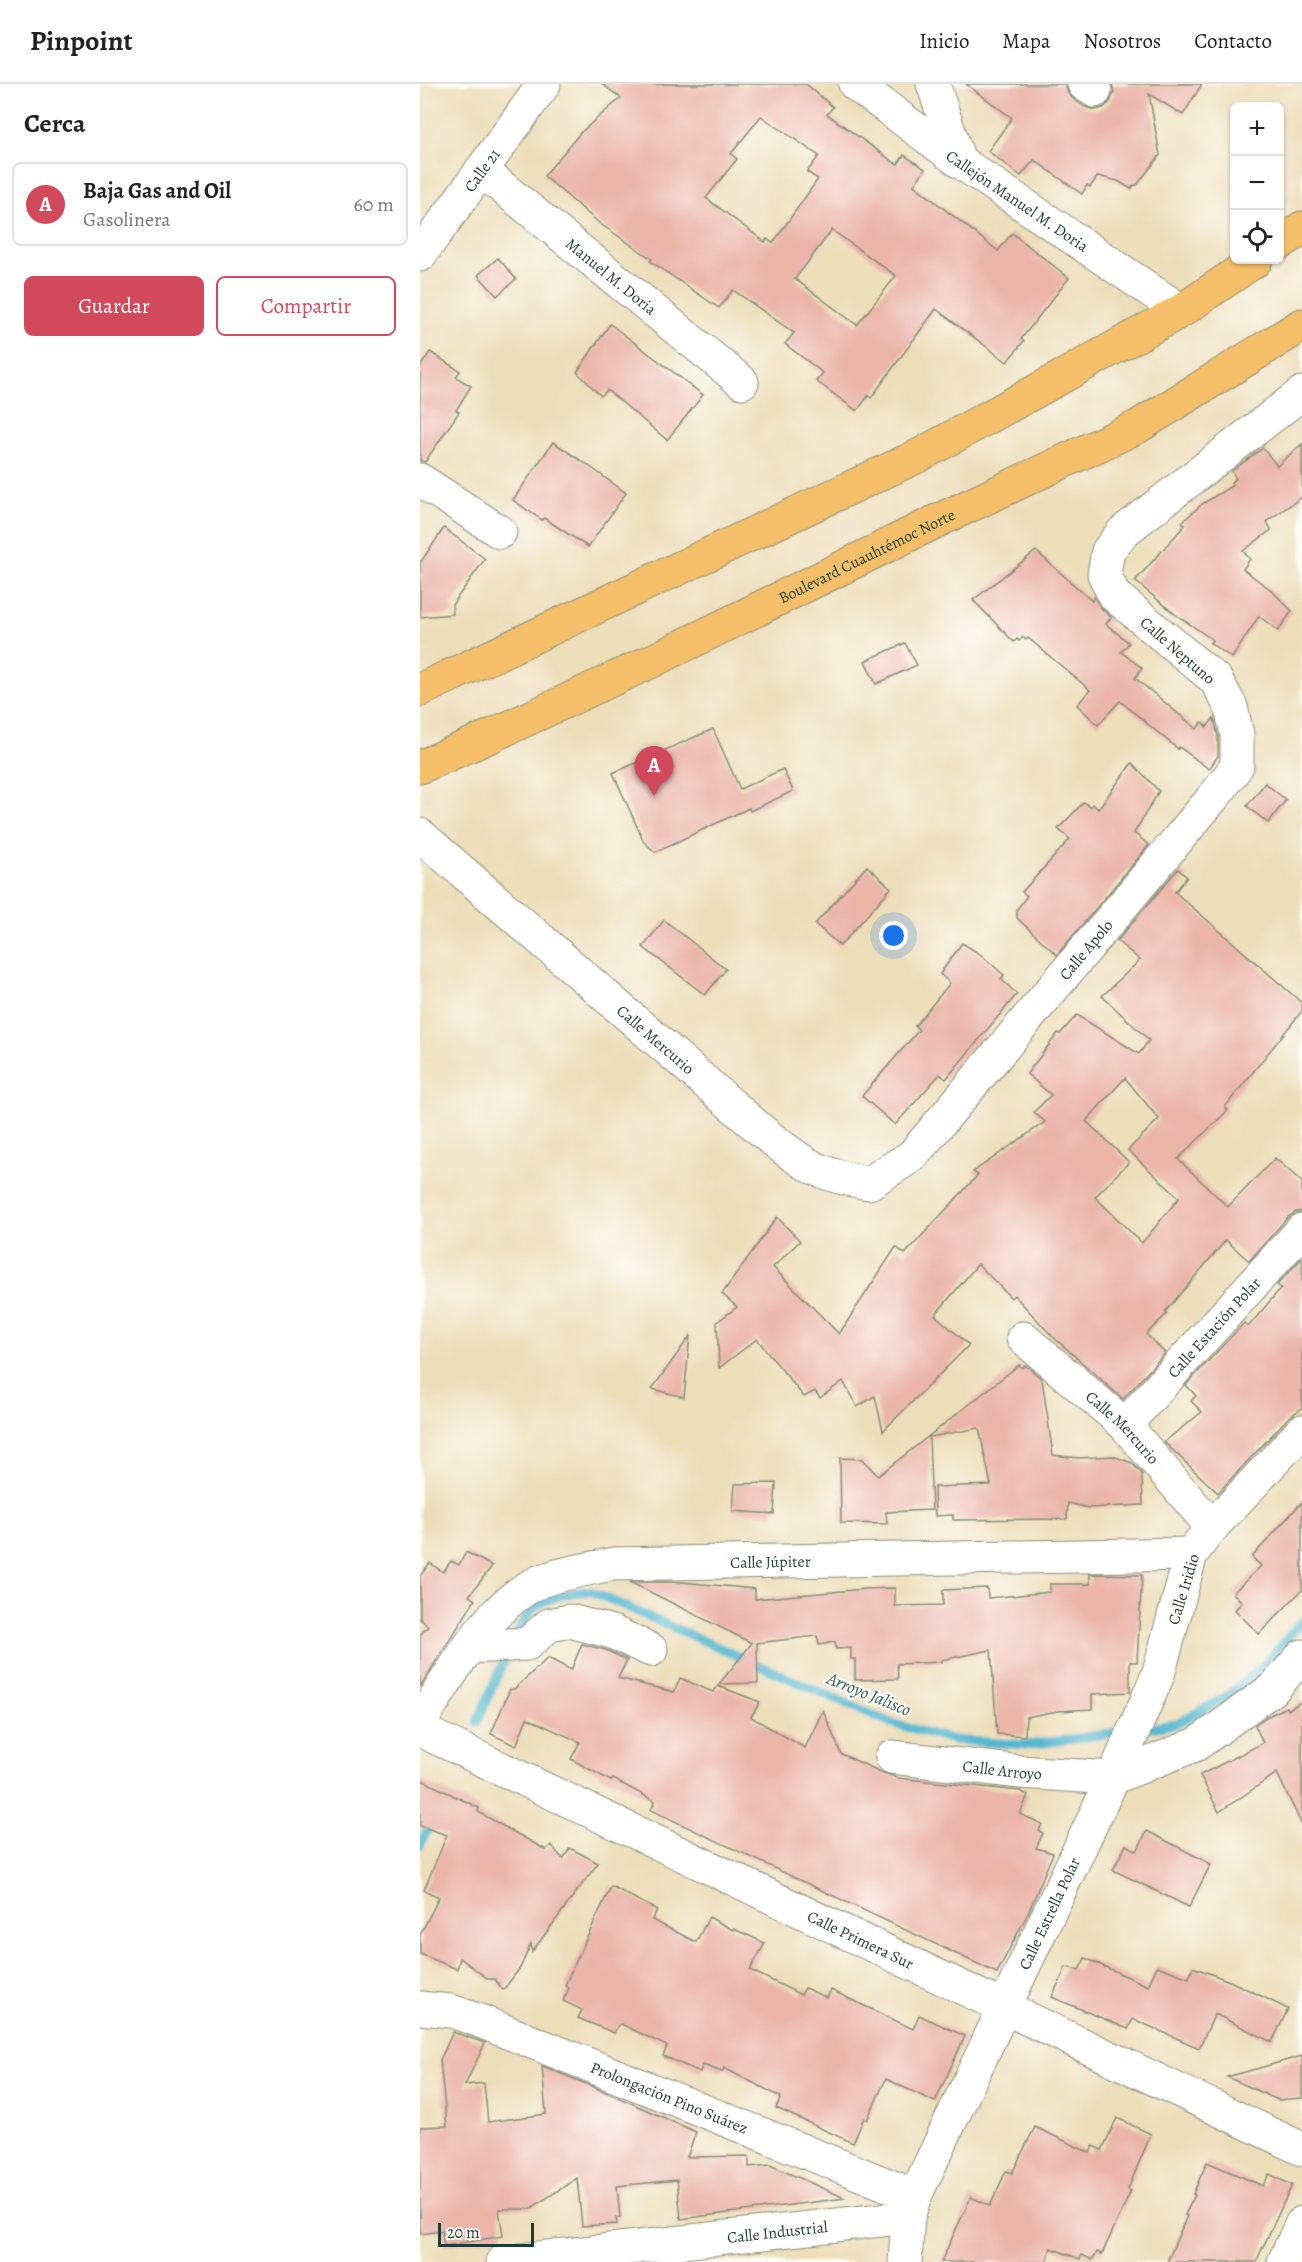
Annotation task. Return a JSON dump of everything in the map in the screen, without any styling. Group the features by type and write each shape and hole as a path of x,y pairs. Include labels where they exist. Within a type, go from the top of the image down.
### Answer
{"main road":[{"path":"1284,240 1302,228"},
{"path":"420,690 920,454 1181,311 1250,264"},
{"name":"Boulevard Cuauhtémoc Norte","path":"420,767 652,661 941,519 1137,428 1302,325"}],"street":[{"name":"Calle 21","path":"420,255 544,84"},
{"name":"Callejón Manuel M. Doria","path":"855,84 959,161 1181,311"},
{"path":"933,84 959,161"},
{"name":"Manuel M. Doria","path":"481,170 742,382"},
{"name":"Calle Neptuno","path":"1238,734 1231,707 1216,680 1114,595 1104,574 1108,550 1123,532 1302,393"},
{"path":"420,480 500,532"},
{"name":"Calle Apolo","path":"912,1156 1216,794 1237,766 1238,734"},
{"name":"Calle Mercurio","path":"420,835 800,1162 820,1172 868,1183 912,1156"},
{"name":"Calle Estación Polar","path":"1125,1425 1302,1230"},
{"name":"Calle Mercurio","path":"1023,1338 1125,1425 1212,1527"},
{"name":"Calle Iridio","path":"1116,1771 1158,1675 1191,1554 1212,1527 1302,1431"},
{"name":"Calle Júpiter","path":"420,1722 481,1646 497,1610 518,1593 542,1581 613,1564 1191,1554"},
{"path":"481,1646 527,1644 549,1625 570,1621 612,1632 651,1650"},
{"path":"1116,1771 1197,1744 1274,1688 1302,1656"},
{"name":"Calle Primera Sur","path":"420,1730 1302,2149"},
{"name":"Calle Arroyo","path":"892,1757 1020,1772 1116,1771"},
{"name":"Calle Estrella Polar","path":"905,2262 912,2206 1116,1771"},
{"name":"Prolongación Pino Suárez","path":"420,2008 452,2011 480,2020 912,2206"},
{"name":"Calle Industrial","path":"503,2262 912,2206"},
{"path":"1284,2262 1302,2223"}],"building":[{"path":"602,84 806,84 833,107 827,114 895,163 898,164 904,155 925,169 914,185 998,251 1012,233 1069,278 1021,339 1024,341 1007,362 936,309 871,398 868,396 857,411 816,381 823,373 785,344 794,333 733,290 719,308 599,223 544,176 580,133 621,98","holes":["761,116 819,156 807,172 818,179 773,243 767,239 765,242 706,198 737,159 731,154","832,230 896,276 857,325 795,279"]},
{"path":"966,84 1065,84 1073,99 1095,110 1103,108 1110,102 1114,92 1112,84 1202,84 1183,115 1149,94 1160,155 1137,185 1131,189 1118,181 1098,176 1090,187 1087,185 1082,194 1034,160 1021,176 988,151 1012,118"},
{"path":"498,258 516,279 497,296 478,275"},
{"path":"610,324 703,395 667,440 607,390 601,396 577,372"},
{"path":"430,352 460,371 456,377 471,386 456,410 459,412 425,462 420,461 420,367"},
{"path":"553,442 626,493 588,547 513,500"},
{"path":"1302,444 1302,497 1267,521 1271,530 1243,551 1250,559 1243,569 1271,590 1292,611 1278,631 1259,616 1232,658 1210,643 1213,640 1175,614 1135,581 1185,525 1182,522 1202,504 1233,485 1231,482 1236,479 1232,471 1263,448 1277,466"},
{"path":"444,528 485,559 452,605 453,614 420,617 420,563"},
{"path":"1036,551 1092,601 1094,597 1111,617 1106,624 1129,643 1121,652 1142,668 1135,678 1197,729 1202,722 1207,727 1214,718 1218,736 1218,756 1209,769 1179,747 1178,749 1120,701 1098,725 1077,705 1090,690 1028,638 1026,640 1023,637 1014,642 973,600"},
{"path":"905,643 917,665 876,684 865,661"},
{"path":"713,729 740,789 783,769 793,791 750,811 749,808 655,852 644,842 613,773"},
{"path":"1132,763 1159,791 1134,833 1149,845 1057,955 1017,918 1017,909 1027,896 1022,892 1070,839 1058,829 1084,802 1090,807 1093,804 1098,809"},
{"path":"1265,783 1286,800 1268,823 1247,806"},
{"path":"867,866 891,888 840,946 815,924"},
{"path":"1178,869 1187,877 1175,892 1302,1003 1302,1011 1225,1107 1228,1110 1178,1159 1228,1207 1275,1158 1302,1182 1302,1212 1296,1212 1288,1217 1249,1261 1226,1240 1165,1312 1167,1314 1146,1334 1165,1353 1123,1399 1052,1336 1014,1295 1011,1298 978,1264 935,1315 969,1345 883,1431 875,1396 857,1407 843,1381 820,1398 815,1391 804,1397 757,1339 719,1368 717,1322 737,1307 722,1294 777,1217 800,1241 773,1267 839,1334 896,1247 905,1254 978,1175 973,1172 1045,1122 1034,1112 1051,1095 1027,1074 1058,1033 1060,1034 1077,1015 1139,1054 1149,1040 1102,996 1140,960 1117,941","holes":["1125,1078 1159,1119 1128,1150 1179,1198 1142,1243 1095,1197 1129,1162 1086,1121"]},
{"path":"664,920 726,969 705,995 643,947"},
{"path":"962,943 980,954 1004,975 1001,979 1017,994 946,1079 940,1074 895,1125 862,1096 919,1030 915,1026 950,983 940,974"},
{"path":"1302,1258 1302,1408 1288,1418 1218,1493 1164,1442 1202,1412 1191,1401 1196,1396 1186,1385 1244,1323 1248,1327 1281,1288 1277,1285"},
{"path":"690,1336 684,1397 652,1389"},
{"path":"1019,1365 1022,1368 1025,1365 1042,1379 1053,1455 1079,1458 1113,1456 1132,1463 1142,1474 1143,1505 1088,1508 1068,1503 1067,1519 953,1520 953,1515 935,1516 934,1487 991,1485 979,1428 929,1437 932,1510 886,1512 887,1524 841,1523 840,1458 862,1459 878,1476"},
{"path":"776,1483 774,1514 733,1511 735,1484"},
{"path":"1302,1502 1302,1590 1259,1634 1235,1610 1242,1602 1233,1593 1261,1566 1252,1557"},
{"path":"466,1552 492,1566 469,1596 475,1600 420,1687 420,1635 428,1626 420,1619 420,1576 430,1563 443,1572 451,1561 459,1565"},
{"path":"1090,1574 1142,1575 1137,1662 1130,1662 1130,1692 1092,1694 1092,1709 1058,1711 1026,1717 1025,1736 997,1734 991,1650 941,1660 941,1662 897,1664 898,1679 855,1680 855,1659 851,1659 851,1648 836,1649 835,1642 819,1645 817,1636 757,1643 758,1683 719,1684 752,1643 630,1582 682,1582 755,1589 755,1599 895,1588 895,1606 943,1605 943,1590 987,1588 988,1598 1050,1592 1050,1584 1090,1584"},
{"path":"582,1644 606,1650 627,1660 618,1678 674,1692 680,1678 713,1692 718,1686 760,1702 751,1717 805,1748 823,1710 841,1754 881,1772 898,1778 1020,1791 1028,1795 1020,1814 1042,1824 1039,1831 1043,1833 1036,1848 1053,1853 1029,1911 997,1973 651,1810 655,1801 571,1759 580,1742 527,1718 516,1746 491,1734 510,1689 514,1689 548,1658 571,1670"},
{"path":"1302,1701 1302,1825 1277,1773 1219,1812 1200,1775 1263,1743 1255,1725 1266,1717 1287,1707 1288,1710"},
{"path":"420,1779 479,1808 478,1812 546,1850 551,1845 563,1859 570,1848 598,1863 532,1952 531,1944 520,1968 503,1990 495,1979 488,1979 460,1958 457,1969 420,1954 420,1935 439,1897 424,1890 447,1835 420,1826"},
{"path":"1147,1831 1211,1864 1189,1907 1113,1870 1126,1845 1137,1851"},
{"path":"611,1886 657,1910 652,1920 696,1942 709,1917 765,1943 750,1970 801,1995 805,1988 827,1998 831,1990 913,2029 919,2015 965,2036 935,2102 886,2079 867,2120 864,2118 853,2143 776,2108 781,2097 724,2068 722,2072 703,2065 700,2072 663,2056 667,2046 621,2024 614,2033 578,2018 582,2010 563,2001 569,1988 565,1985"},
{"path":"1085,1958 1148,1986 1157,1966 1189,1978 1193,1967 1232,1982 1288,2009 1272,2042 1215,2014 1199,2048 1133,2019 1128,2029 1052,1997 1066,1967 1079,1970"},
{"path":"453,2032 485,2043 465,2085 484,2083 488,2122 546,2114 542,2066 696,2132 687,2157 749,2156 749,2167 770,2165 845,2198 681,2219 677,2180 617,2186 620,2218 616,2218 617,2224 582,2226 577,2178 530,2209 499,2209 503,2236 444,2246 442,2231 420,2234 420,2127 447,2126 440,2060"},
{"path":"1302,2056 1302,2098 1278,2100 1227,2077"},
{"path":"1117,2118 1151,2134 1128,2189 1131,2191 1102,2254 1097,2252 1092,2260 1082,2255 1080,2259 1051,2248 1046,2262 941,2262 971,2197 990,2206 1006,2171 1012,2173 1035,2127 1090,2153 1093,2146 1102,2150"},
{"path":"1207,2162 1263,2186 1269,2174 1292,2185 1256,2262 1167,2262"}],"waterway":[{"name":"Arroyo Jalisco","path":"514,1639 527,1616 543,1602 564,1594 590,1591 891,1723 954,1740 1029,1745 1126,1731"},
{"name":"Arroyo Jalisco","path":"1143,1729 1175,1724 1224,1698 1258,1671 1302,1621"},
{"name":"Arroyo Jalisco","path":"477,1722 508,1651"},
{"name":"Arroyo Jalisco","path":"420,1845 432,1819"}],"place":[{"name":"Baja Gas and Oil","path":"654,796"}]}
